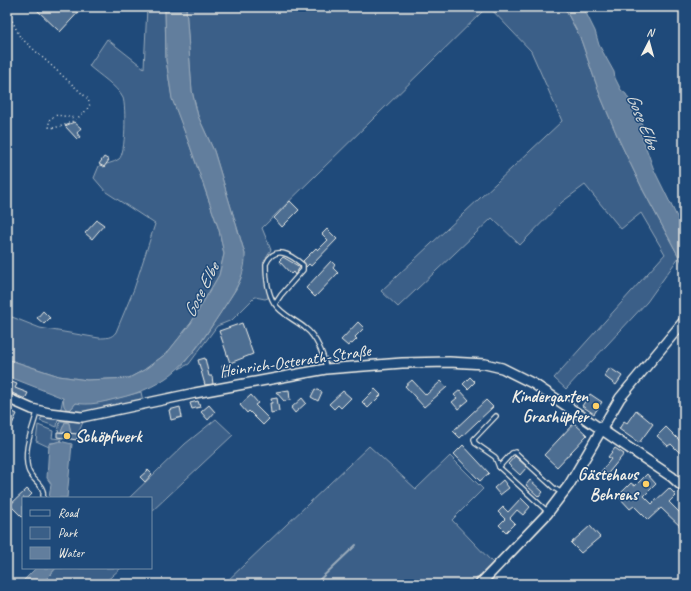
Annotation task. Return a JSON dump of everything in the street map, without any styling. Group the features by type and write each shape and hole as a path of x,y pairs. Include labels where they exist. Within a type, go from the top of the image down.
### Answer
{"street":[{"path":"480,584 548,513 585,459 600,430 620,398 684,321"},
{"name":"Heinrich-Osterath-Straße","path":"7,398 38,410 68,416 90,416 202,392 326,370 410,363 449,362 485,364 502,368 534,384 600,430 672,477 684,488"}],"lane":[{"path":"275,304 281,295 304,270 303,265 291,255 284,253 278,253 272,256 266,264 270,292 275,304 287,316 310,332 325,362 326,370"},
{"path":"38,410 29,434 26,452 28,470 42,488 43,497"},
{"path":"496,416 474,439 474,443 495,457 499,467 548,513"},
{"path":"499,467 512,453 515,452 562,494"}],"path":[{"path":"7,10 20,37 87,98 90,104 75,118 55,128 49,127 49,120 57,115 75,118"}],"green space":[{"path":"147,7 165,7 166,60 172,98 219,230 224,254 219,275 191,323 167,353 144,370 129,378 87,380 59,376 7,359 7,315 40,328 99,338 111,337 116,332 134,289 155,224 106,192 94,178 99,166 115,162 121,155 125,130 125,110 123,98 120,94 112,85 89,66 107,39 144,68"},
{"path":"186,7 487,7 262,228 271,250 265,262 268,298 265,299 255,297 232,320 217,326 189,364 179,369 200,344 236,289 241,278 245,254 214,151 198,116 192,91"},
{"path":"489,7 564,7 580,37 600,95 619,140 644,192 679,257 647,302 566,389 554,378 665,254 641,213 621,229 585,185 562,202 520,245 492,218 398,307 381,291 562,121 531,51"},
{"path":"141,392 143,401 80,413 58,410 61,408 63,398 67,410 70,410 76,403 106,401"},
{"path":"42,417 58,419 57,427 40,421"},
{"path":"216,419 233,435 152,511 152,497 130,497 185,444"},
{"path":"60,421 83,422 78,434 71,434 69,423 65,423 61,432 58,432"},
{"path":"38,425 53,431 52,438 61,439 60,442 50,443 49,447 36,441"},
{"path":"369,446 416,489 450,456 483,489 452,520 493,563 470,584 400,584 397,581 393,584 224,584"},
{"path":"55,569 120,569 103,584 42,584"}],"water":[{"path":"165,7 186,7 192,91 198,116 214,151 245,254 245,262 238,284 200,344 178,368 166,378 152,387 135,393 96,403 76,403 70,410 67,410 64,406 63,398 7,376 7,359 59,376 87,380 129,378 144,370 167,353 191,323 219,275 224,254 219,230 172,99 166,60"},
{"path":"564,7 583,7 595,31 599,45 614,72 615,78 621,90 626,94 645,130 641,134 654,170 684,231 684,266 644,192 619,140 600,95 580,37"},
{"path":"65,422 69,423 71,434 61,432"},
{"path":"60,441 72,444 67,497 49,497 51,484 47,478 49,444"},
{"path":"35,569 55,569 42,584 20,584"}],"building":[{"path":"40,7 83,7 60,32 37,10"},
{"path":"74,122 81,128 77,133 80,137 77,139 65,126"},
{"path":"104,157 109,160 104,167 99,164"},
{"path":"290,201 299,210 282,227 274,218"},
{"path":"97,220 104,225 92,239 85,233"},
{"path":"327,229 337,239 311,266 309,264 306,267 303,261 316,248 318,250 328,240 322,234"},
{"path":"283,257 300,267 295,275 293,272 291,274 279,261"},
{"path":"331,261 335,265 333,268 338,273 315,297 306,288"},
{"path":"43,311 50,318 44,324 37,318"},
{"path":"358,322 364,328 355,337 357,339 348,346 341,340"},
{"path":"242,323 253,354 230,363 219,331"},
{"path":"205,358 209,376 212,376 213,384 205,385 198,360"},
{"path":"230,365 232,374 224,376 222,366"},
{"path":"610,368 622,376 616,385 604,376"},
{"path":"470,377 475,382 468,389 463,384"},
{"path":"412,380 426,395 441,381 447,387 424,407 405,386"},
{"path":"12,382 17,384 15,388 28,393 25,399 8,391"},
{"path":"315,389 322,392 318,401 311,397"},
{"path":"375,389 381,395 368,408 362,402"},
{"path":"289,390 290,400 284,401 276,392"},
{"path":"460,390 469,400 458,409 452,402 457,398 454,395"},
{"path":"343,391 351,398 341,408 338,405 334,409 329,404"},
{"path":"590,394 602,402 594,414 582,406"},
{"path":"251,395 258,403 255,405 269,419 263,425 249,411 247,413 240,405"},
{"path":"277,398 279,411 271,413 271,399"},
{"path":"302,398 306,403 295,413 291,408"},
{"path":"486,400 493,407 460,438 453,431"},
{"path":"198,401 200,407 192,409 190,403"},
{"path":"209,405 215,412 208,420 201,412"},
{"path":"180,407 182,417 171,420 169,410"},
{"path":"7,409 17,414 7,435"},
{"path":"636,410 653,424 639,443 619,429 624,421 627,423"},
{"path":"574,423 587,435 557,467 544,455"},
{"path":"666,427 684,445 684,457 671,444 668,446 657,436"},
{"name":"Schöpfwerk","path":"57,432 78,434 77,440 57,437"},
{"path":"463,445 489,473 480,481 454,454"},
{"path":"615,448 624,454 605,477 600,473 611,459 608,457"},
{"path":"515,456 527,467 520,475 508,464"},
{"path":"148,470 152,474 145,482 140,477"},
{"path":"647,474 656,484 644,496 652,504 669,488 676,495 669,502 684,517 684,530 661,508 648,520 634,506 630,509 618,496 631,483 635,486"},
{"path":"503,480 509,488 500,495 494,488"},
{"path":"530,480 543,492 539,497 526,485"},
{"path":"27,489 32,494 29,497 22,497 22,517 10,505"},
{"path":"521,498 530,507 523,515 517,510 510,518 515,523 506,532 499,525 505,519 498,512 503,507 508,512"},
{"path":"590,526 600,537 581,553 571,543"}],"waterway":[{"path":"315,584 356,545"}],"place":[{"name":"Kindergarten Grashüpfer","path":"596,406"},
{"name":"Schöpfwerk","path":"67,436"},
{"name":"Gästehaus Behrens","path":"646,484"}],"water label":[{"name":"Gose Elbe","path":"643,121"},
{"name":"Gose Elbe","path":"201,290"}]}
